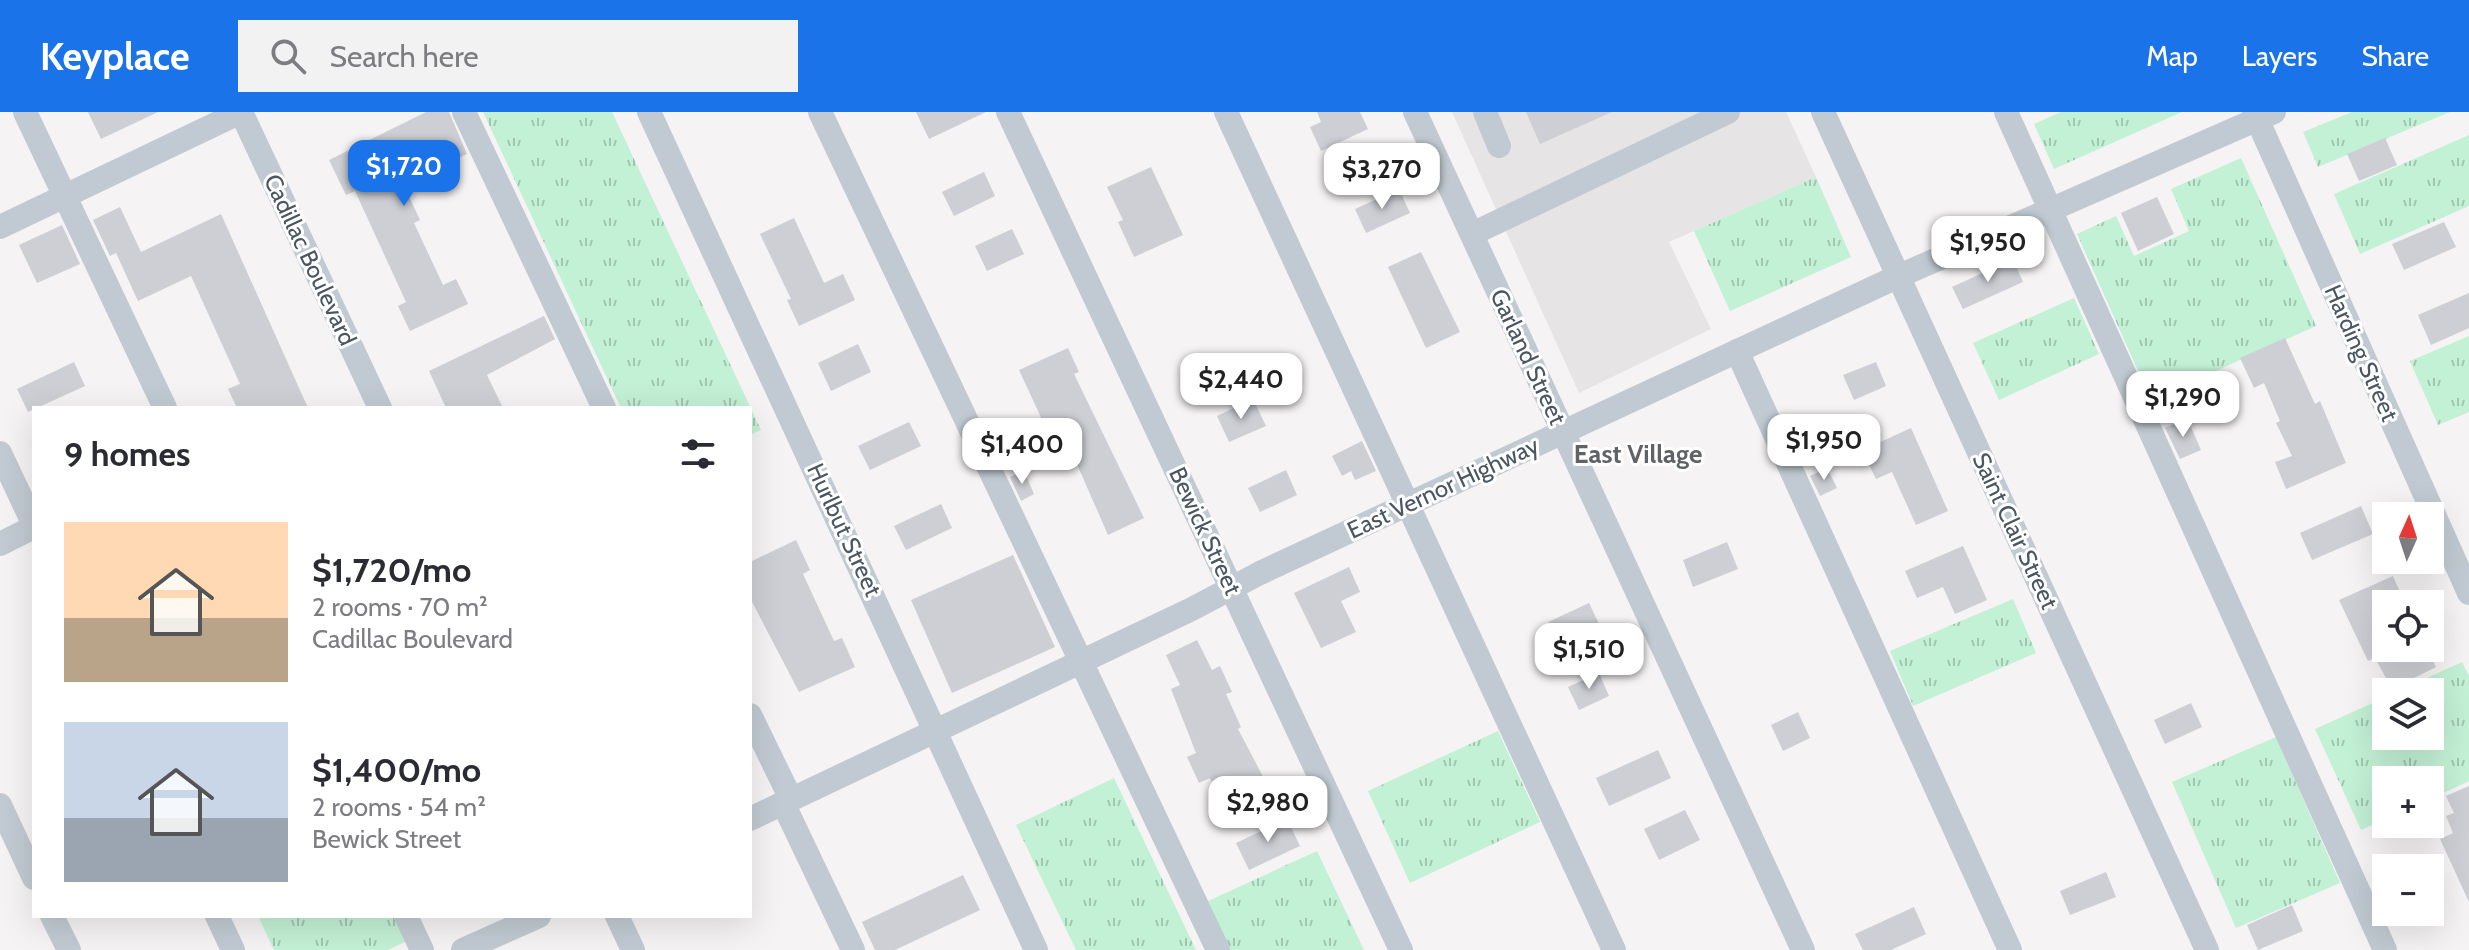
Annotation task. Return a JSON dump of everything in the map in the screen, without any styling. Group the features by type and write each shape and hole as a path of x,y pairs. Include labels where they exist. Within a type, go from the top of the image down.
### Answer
{"street":[{"path":"25,112 164,406"},
{"path":"0,227 241,112"},
{"name":"Cadillac Boulevard","path":"241,112 379,406"},
{"path":"464,112 603,406"},
{"name":"Hurlbut Street","path":"649,112 1036,950"},
{"path":"820,112 1218,950"},
{"name":"Bewick Street","path":"1008,112 1401,950"},
{"path":"1226,112 1614,950"},
{"name":"Garland Street","path":"1415,112 1803,950"},
{"path":"1485,112 1499,146"},
{"path":"1472,234 1728,112"},
{"name":"Saint Clair Street","path":"1823,112 2207,950"},
{"path":"2006,112 2385,950"},
{"name":"East Vernor Highway","path":"752,818 1409,503 1899,276 2261,114"},
{"name":"Harding Street","path":"2261,114 2469,593"},
{"path":"1737,351 2010,950"},
{"path":"0,453 32,522"},
{"path":"0,544 32,527"},
{"path":"752,720 853,950"},
{"path":"0,805 9,848 32,876"},
{"path":"53,918 69,950"},
{"path":"218,918 233,950"},
{"path":"407,918 422,950"},
{"path":"463,950 535,918"},
{"path":"618,918 633,950"}],"shaded area":[{"path":"1452,112 1786,112 1816,177 1669,242 1711,329 1579,393"}],"green space":[{"path":"483,112 612,112 750,406 620,406"},
{"path":"2061,112 2182,112 2054,169 2034,124"},
{"path":"2352,112 2450,112 2318,167 2303,132"},
{"path":"2469,135 2469,206 2360,254 2334,194"},
{"path":"2241,158 2316,326 2151,400 2077,234 2116,216 2134,256 2189,231 2171,189"},
{"path":"1816,177 1851,257 1730,311 1694,231"},
{"path":"2074,298 2099,354 1999,400 1973,343"},
{"path":"2469,336 2469,412 2438,425 2410,361"},
{"path":"752,411 761,430 752,434"},
{"path":"2013,599 2036,653 1913,706 1890,651"},
{"path":"2462,662 2469,676 2469,781 2444,793 2444,766 2372,766 2372,825 2361,830 2315,729 2372,703 2372,750 2444,750 2444,678 2427,678"},
{"path":"1498,731 1540,822 1410,883 1368,791"},
{"path":"2276,737 2340,883 2236,928 2172,782"},
{"path":"1114,778 1196,950 1076,950 1016,825"},
{"path":"1317,851 1364,950 1228,950 1206,902"},
{"path":"259,918 394,918 405,942 388,950 274,950"}],"building":[{"path":"88,112 158,112 101,139"},
{"path":"426,112 449,112 467,154 437,168 431,155 397,171 420,220 414,223 443,285 456,279 468,304 410,331 398,306 406,302 355,191 346,195 329,160"},
{"path":"916,112 986,112 929,139"},
{"path":"1317,112 1360,112 1368,129 1321,151 1310,127 1321,122"},
{"path":"1526,112 1612,112 1540,144"},
{"path":"2385,138 2397,165 2359,181 2347,154"},
{"path":"1151,167 1183,235 1134,257 1118,222 1123,220 1107,187"},
{"path":"984,172 995,196 954,216 942,192"},
{"path":"1399,189 1410,213 1366,233 1355,209"},
{"path":"2157,197 2174,234 2138,251 2121,213"},
{"path":"120,207 141,252 221,214 307,406 236,406 228,389 240,384 191,276 138,301 116,253 110,256 93,220"},
{"path":"794,218 824,283 843,274 855,300 799,326 787,300 791,299 760,234"},
{"path":"2444,222 2456,247 2404,270 2392,244"},
{"path":"62,225 80,264 37,283 19,245"},
{"path":"1012,229 1024,254 987,271 975,246"},
{"path":"1421,252 1460,332 1426,348 1388,267"},
{"path":"2013,259 2023,282 1963,309 1952,287"},
{"path":"2469,293 2469,328 2431,345 2418,315"},
{"path":"544,316 555,339 487,375 502,406 445,406 429,371"},
{"path":"2285,338 2315,404 2320,401 2346,463 2286,489 2275,462 2292,456 2276,423 2280,421 2264,383 2254,388 2240,358"},
{"path":"858,344 871,372 831,391 818,363"},
{"path":"1068,348 1079,372 1074,374 1144,518 1108,535 1069,446 1043,458 1031,432 1045,426 1019,370"},
{"path":"74,362 85,386 41,406 32,406 28,412 17,389"},
{"path":"1876,362 1886,386 1854,400 1843,375"},
{"path":"1253,399 1266,426 1229,442 1217,416"},
{"path":"2187,418 2201,450 2180,459 2165,428"},
{"path":"909,422 921,446 870,470 858,446"},
{"path":"1911,428 1948,511 1916,525 1892,472 1876,479 1865,457 1870,455 1867,448"},
{"path":"1362,441 1376,471 1355,480 1351,471 1342,476 1332,456"},
{"path":"1827,468 1837,488 1820,496 1810,476"},
{"path":"1286,470 1297,495 1260,512 1248,488"},
{"path":"1024,471 1034,494 1021,501 1010,477"},
{"path":"941,504 952,528 906,550 894,526"},
{"path":"2361,506 2372,534 2312,560 2300,533"},
{"path":"796,540 810,570 803,574 834,641 842,638 855,667 799,692 752,602 752,561"},
{"path":"1727,542 1738,569 1693,587 1683,560"},
{"path":"1963,546 1987,600 1955,614 1943,587 1917,598 1905,571"},
{"path":"1013,555 1055,647 952,693 911,600"},
{"path":"1349,567 1360,592 1341,601 1356,632 1321,648 1294,593"},
{"path":"2393,576 2399,590 2372,590 2372,659 2368,661 2339,600"},
{"path":"1589,603 1601,628 1560,647 1548,622"},
{"path":"1197,640 1212,670 1220,666 1232,692 1226,694 1241,727 1238,729 1269,788 1224,809 1210,778 1199,783 1187,757 1196,753 1171,689 1180,685 1166,655"},
{"path":"2377,662 2434,662 2436,667 2414,678 2386,678"},
{"path":"1599,673 1609,696 1579,710 1568,687"},
{"path":"2191,703 2202,727 2165,744 2154,720"},
{"path":"1798,712 1810,738 1783,751 1771,725"},
{"path":"1658,750 1671,778 1609,806 1596,778"},
{"path":"2469,786 2469,902 2440,839 2453,833 2446,816 2454,813 2446,796"},
{"path":"1685,810 1700,840 1659,860 1644,829"},
{"path":"1287,819 1300,846 1249,870 1236,843"},
{"path":"2106,872 2116,897 2070,915 2060,891"},
{"path":"963,875 980,910 895,950 875,950 862,922"},
{"path":"2292,905 2303,931 2258,950 2247,925"},
{"path":"1914,907 1926,934 1891,950 1863,950 1855,934"}],"district":[{"name":"East Village","path":"1638,454"}]}
